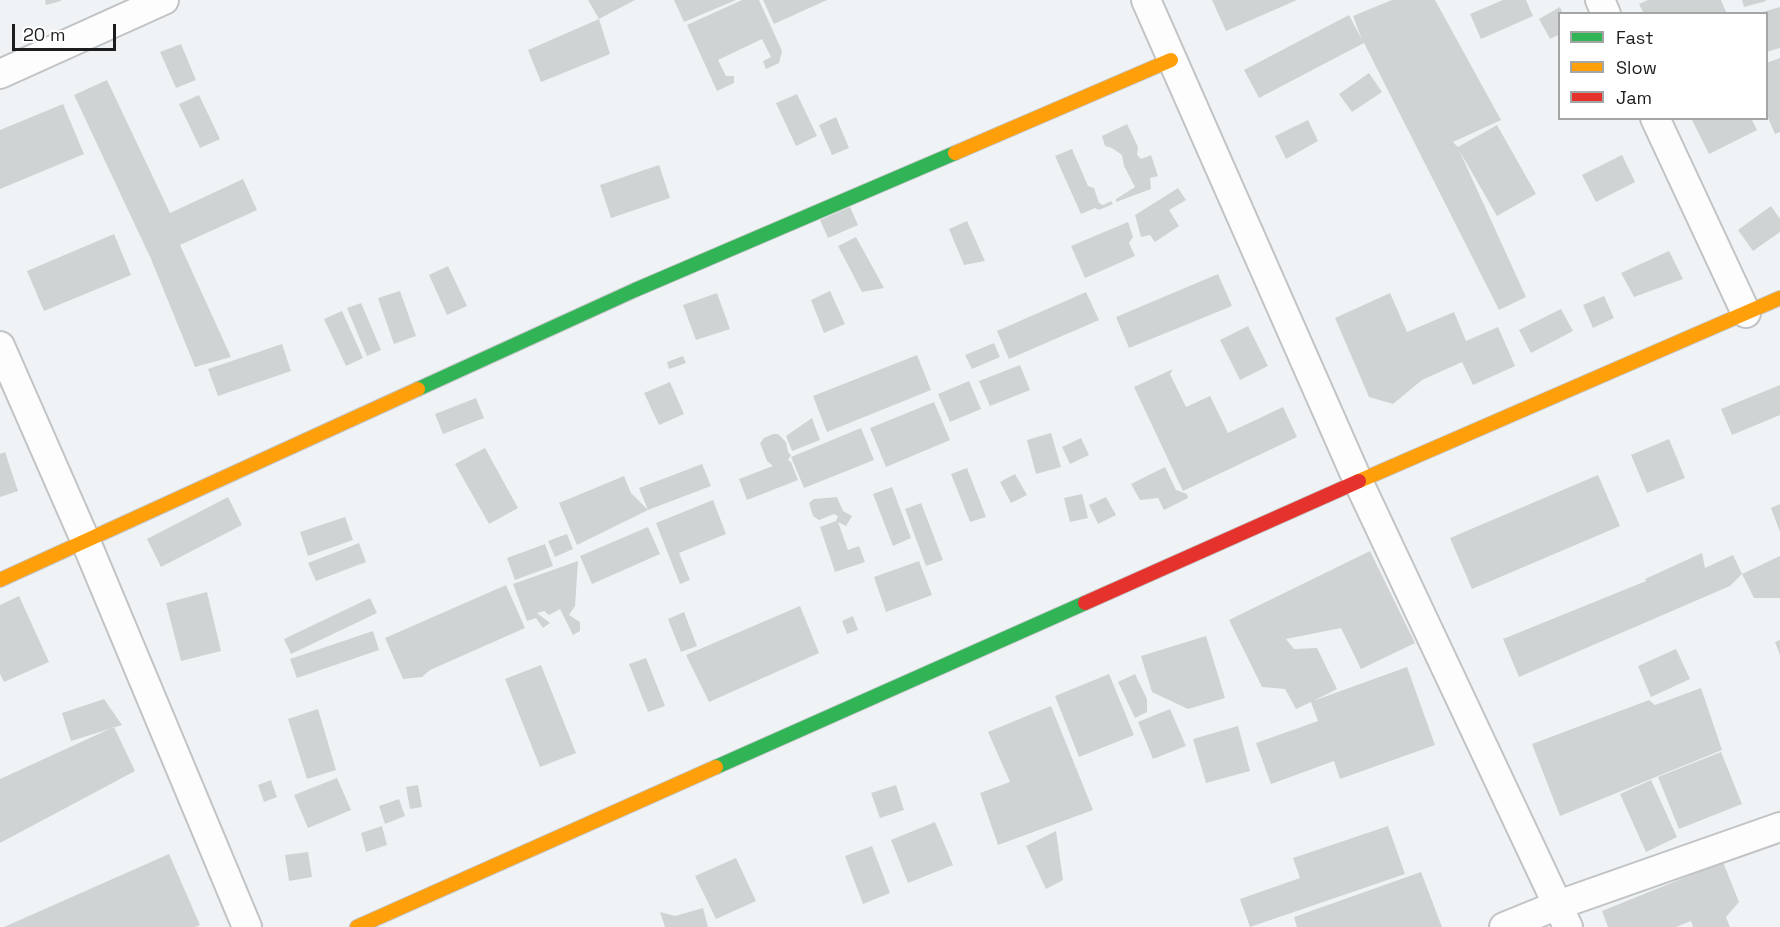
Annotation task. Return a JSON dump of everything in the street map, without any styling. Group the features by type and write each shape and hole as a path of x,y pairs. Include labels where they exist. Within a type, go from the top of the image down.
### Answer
{"street":[{"path":"0,74 164,0"},
{"path":"1146,0 1358,481 1563,916"},
{"path":"0,580 635,290 1171,60"},
{"path":"1656,120 1746,313"},
{"path":"357,927 1358,481 1780,298"},
{"path":"0,346 86,542 247,927"},
{"path":"1504,927 1563,916 1780,827"}],"building":[{"path":"45,0 61,0 61,1 46,5"},
{"path":"588,0 635,0 599,19"},
{"path":"674,0 736,0 684,22"},
{"path":"742,0 759,0 782,51 779,63 766,69 763,61 771,57 762,39 718,60 726,76 734,76 734,83 717,91 687,25"},
{"path":"763,0 827,0 774,24"},
{"path":"1212,0 1297,0 1226,31"},
{"path":"1392,0 1435,0 1501,120 1453,142 1458,147 1497,125 1536,194 1497,216 1459,150 1526,297 1499,310 1364,43 1259,98 1244,70 1349,15 1362,40 1353,16"},
{"path":"1503,0 1526,0 1533,16 1481,39 1470,14"},
{"path":"1648,0 1721,0 1726,12 1643,12 1639,4"},
{"path":"1742,0 1766,0 1766,1 1744,7"},
{"path":"1560,7 1562,12 1558,12 1558,35 1550,39 1539,19"},
{"path":"1780,7 1780,48 1768,51 1768,12 1762,12"},
{"path":"599,19 610,54 541,82 528,50"},
{"path":"181,44 196,80 176,88 160,52"},
{"path":"1780,58 1780,132 1775,134 1768,118 1768,62"},
{"path":"1369,73 1382,92 1352,112 1339,94"},
{"path":"107,80 170,213 243,179 257,210 180,245 231,357 195,367 151,259 74,95"},
{"path":"797,94 817,136 796,146 776,103"},
{"path":"199,95 220,139 200,148 179,104"},
{"path":"63,104 84,154 0,189 0,130"},
{"path":"836,117 849,148 832,155 819,125"},
{"path":"1308,120 1318,141 1286,159 1275,136"},
{"path":"1692,120 1752,120 1757,130 1709,154"},
{"path":"1127,124 1138,147 1137,155 1141,159 1151,155 1158,176 1150,178 1151,189 1116,202 1116,199 1135,187 1124,166 1122,155 1105,146 1102,136"},
{"path":"1072,149 1088,186 1094,188 1099,203 1103,205 1111,201 1113,204 1081,214 1055,156"},
{"path":"1622,155 1635,182 1596,202 1582,175"},
{"path":"659,165 670,198 611,218 600,185"},
{"path":"1178,188 1186,200 1169,210 1179,226 1155,242 1150,235 1141,237 1135,215"},
{"path":"1771,206 1780,219 1780,232 1753,251 1738,230"},
{"path":"850,207 858,225 828,238 820,220"},
{"path":"967,221 985,261 964,265 949,229"},
{"path":"1128,222 1133,237 1129,243 1135,256 1085,278 1071,246"},
{"path":"114,234 131,275 44,311 27,271"},
{"path":"856,237 884,288 862,292 838,246"},
{"path":"1669,251 1683,279 1634,297 1621,273"},
{"path":"448,266 467,306 447,315 429,275"},
{"path":"1218,274 1232,306 1129,348 1116,317"},
{"path":"400,291 416,336 394,344 378,298"},
{"path":"830,291 845,324 824,333 811,300"},
{"path":"1086,292 1099,320 1009,359 997,331"},
{"path":"717,293 730,329 696,340 683,305"},
{"path":"1390,293 1407,332 1454,312 1466,341 1498,327 1515,366 1473,385 1462,362 1422,380 1393,404 1369,397 1335,318"},
{"path":"1604,296 1614,318 1593,328 1583,305"},
{"path":"361,303 381,350 367,356 347,308"},
{"path":"1561,309 1573,331 1531,353 1519,330"},
{"path":"342,311 363,358 346,366 324,319"},
{"path":"1248,326 1268,366 1240,380 1220,340"},
{"path":"994,343 1000,357 972,369 965,355"},
{"path":"282,344 291,371 218,396 208,369"},
{"path":"917,355 931,390 827,432 813,396"},
{"path":"683,356 686,363 669,369 667,362"},
{"path":"1020,365 1030,390 990,406 979,381"},
{"path":"1173,369 1170,374 1186,407 1210,396 1228,433 1283,407 1297,437 1183,491 1134,387"},
{"path":"969,381 981,409 950,422 938,394"},
{"path":"670,382 684,414 659,425 644,393"},
{"path":"1780,385 1780,415 1732,435 1721,409"},
{"path":"476,398 484,418 443,434 435,414"},
{"path":"934,402 950,440 886,467 870,428"},
{"path":"812,418 820,440 792,451 786,436"},
{"path":"861,428 874,460 804,488 791,457"},
{"path":"1051,433 1061,467 1036,474 1027,440"},
{"path":"778,434 786,442 791,455 788,460 798,480 747,500 739,479 773,466 767,461 760,443 764,438"},
{"path":"1081,438 1089,455 1070,464 1062,447"},
{"path":"1669,439 1685,478 1647,493 1631,455"},
{"path":"485,448 518,508 489,524 455,464"},
{"path":"5,452 18,491 0,497 0,454"},
{"path":"702,464 711,486 648,510 639,488"},
{"path":"1165,467 1176,490 1187,494 1188,498 1164,510 1158,498 1140,500 1131,484"},
{"path":"967,468 986,517 970,522 951,474"},
{"path":"1015,474 1027,495 1011,503 1000,482"},
{"path":"1598,475 1620,526 1472,589 1450,538"},
{"path":"624,476 631,493 648,510 577,545 559,503"},
{"path":"892,487 911,538 893,546 873,494"},
{"path":"1082,494 1088,518 1070,522 1064,498"},
{"path":"228,497 242,525 161,567 147,539"},
{"path":"837,497 843,511 852,516 846,526 838,522 848,550 859,546 865,562 835,572 820,527 836,521 838,516 834,514 819,520 813,516 809,503 814,499"},
{"path":"1106,497 1116,515 1098,524 1089,505"},
{"path":"713,500 726,534 679,553 690,580 680,584 656,523"},
{"path":"921,503 943,560 926,566 905,509"},
{"path":"1780,504 1780,532 1771,508"},
{"path":"345,517 353,540 308,556 300,532"},
{"path":"648,527 660,554 592,584 580,556"},
{"path":"567,534 573,549 555,557 548,541"},
{"path":"359,543 366,562 316,581 308,563"},
{"path":"545,544 553,566 515,580 507,558"},
{"path":"1370,551 1415,643 1361,669 1341,628 1286,639 1294,649 1317,648 1337,689 1313,701 1407,667 1435,745 1340,779 1334,761 1271,784 1256,743 1318,721 1311,702 1296,709 1285,689 1262,687 1229,620"},
{"path":"1702,553 1705,568 1733,555 1742,574 1730,586 1519,677 1503,639 1646,581 1645,579"},
{"path":"1780,556 1780,598 1754,598 1742,574"},
{"path":"578,561 575,606 569,615 580,622 580,631 573,635 560,609 549,615 544,611 537,613 550,623 543,628 536,618 527,621 513,584"},
{"path":"919,561 932,595 886,612 874,577"},
{"path":"506,585 525,628 430,670 422,677 403,679 385,638"},
{"path":"207,592 221,651 181,661 166,603"},
{"path":"19,596 49,662 4,682 0,674 0,605"},
{"path":"370,598 377,613 291,654 284,639"},
{"path":"800,606 819,653 709,702 686,655"},
{"path":"684,612 697,646 681,652 668,619"},
{"path":"853,616 858,630 847,634 842,621"},
{"path":"373,631 379,650 297,678 290,659"},
{"path":"1206,636 1225,698 1188,709 1152,692 1141,656"},
{"path":"1780,640 1780,655 1775,642"},
{"path":"1676,649 1690,679 1651,697 1638,666"},
{"path":"646,658 665,706 648,712 629,664"},
{"path":"541,665 576,753 540,767 505,679"},
{"path":"1109,674 1134,735 1079,757 1055,696"},
{"path":"1135,674 1147,699 1147,712 1135,718 1118,682"},
{"path":"1701,688 1722,750 1560,816 1532,744 1649,700 1655,705"},
{"path":"104,699 122,725 71,741 62,713"},
{"path":"1051,706 1093,810 998,845 980,793 1010,782 988,732"},
{"path":"318,709 336,770 307,779 288,719"},
{"path":"1170,709 1186,746 1153,759 1138,722"},
{"path":"1238,726 1250,771 1206,783 1193,739"},
{"path":"114,727 135,771 0,843 0,779"},
{"path":"1721,752 1742,804 1679,829 1658,777"},
{"path":"337,778 351,810 308,828 294,795"},
{"path":"271,780 277,797 264,802 258,785"},
{"path":"1651,780 1677,837 1646,852 1620,794"},
{"path":"418,785 422,807 410,809 406,787"},
{"path":"896,785 904,810 880,818 871,793"},
{"path":"399,799 405,816 385,824 379,806"},
{"path":"935,822 953,865 908,883 891,840"},
{"path":"382,826 387,845 366,852 361,833"},
{"path":"1388,826 1405,874 1250,927 1240,899 1300,878 1293,858"},
{"path":"1056,831 1063,880 1046,889 1026,846"},
{"path":"872,846 890,893 863,904 845,856"},
{"path":"308,852 312,877 289,881 285,855"},
{"path":"169,854 200,925 195,927 4,927"},
{"path":"736,858 756,901 716,919 695,876"},
{"path":"1723,862 1739,902 1726,917 1730,927 1693,927 1691,921 1676,927 1608,927 1602,911"},
{"path":"1421,872 1442,927 1297,927 1294,917"},
{"path":"703,908 708,927 665,927 660,912 675,916"}],"traffic: fast":[{"path":"418,389 635,290 955,153"},
{"path":"716,767 1085,603"}],"traffic: slow":[{"path":"955,153 1171,60"},
{"path":"1359,481 1780,298"},
{"path":"0,580 418,389"},
{"path":"357,927 716,767"}],"traffic: jam":[{"path":"1085,603 1359,481"}]}
